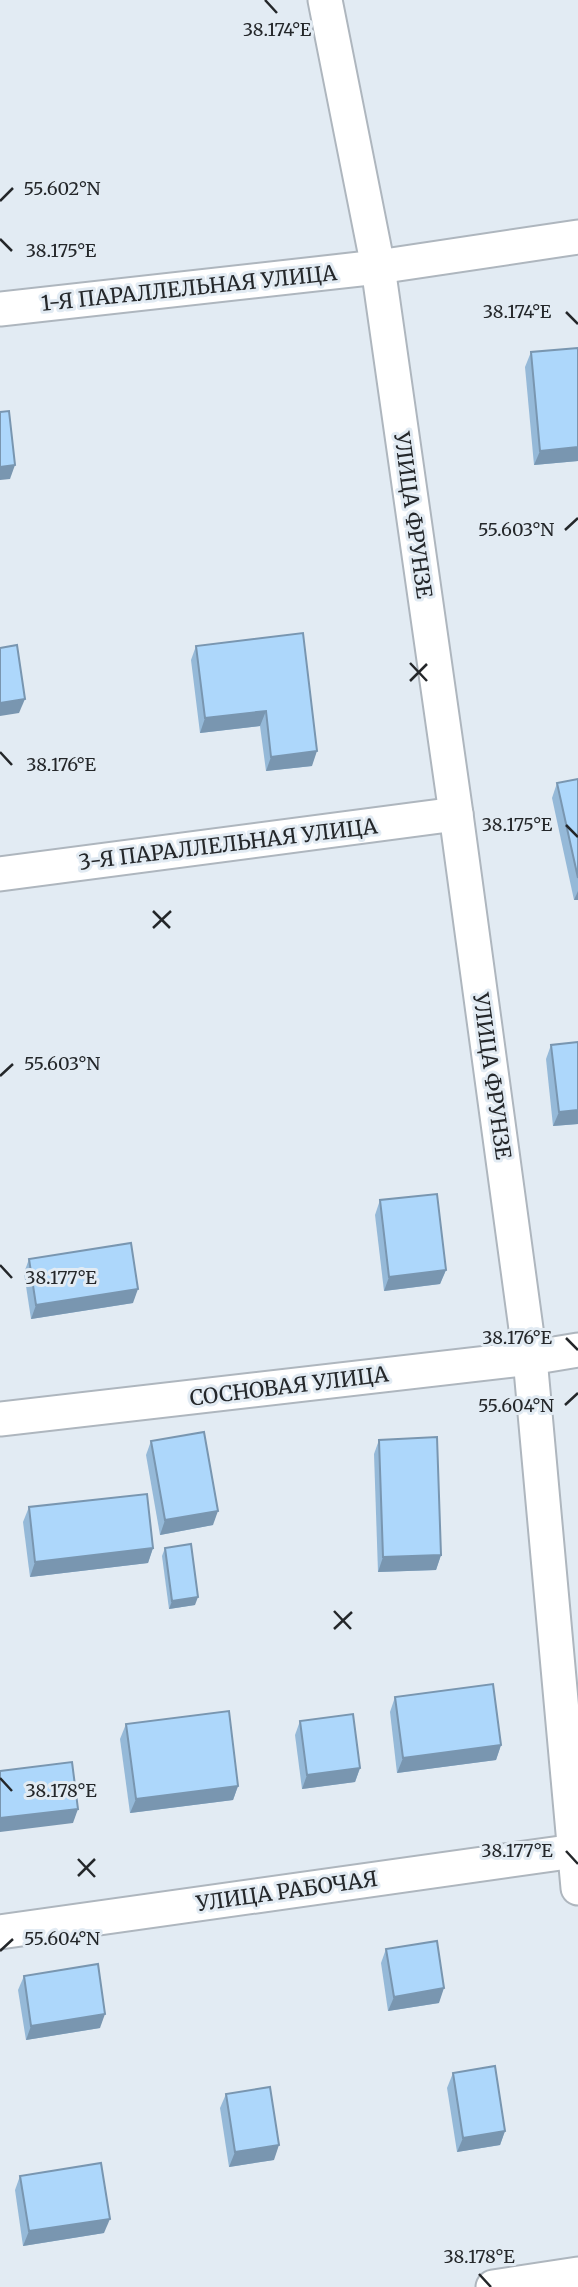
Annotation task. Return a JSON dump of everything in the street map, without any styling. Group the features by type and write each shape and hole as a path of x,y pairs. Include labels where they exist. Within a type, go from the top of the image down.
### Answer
{"street":[{"name":"УЛИЦА ФРУНЗЕ","path":"325,0 378,267 530,1358 578,1888"},
{"name":"1-Я ПАРАЛЛЕЛЬНАЯ УЛИЦА","path":"0,309 378,267 578,237"},
{"name":"3-Я ПАРАЛЛЕЛЬНАЯ УЛИЦА","path":"0,874 456,814"},
{"name":"СОСНОВАЯ УЛИЦА","path":"0,1419 530,1358 578,1350"},
{"name":"УЛИЦА РАБОЧАЯ","path":"0,1931 575,1851"},
{"path":"493,2287 578,2274"}],"building":[{"path":"578,348 578,447 540,451 531,352"},
{"path":"9,411 15,465 0,467 0,412"},
{"path":"303,633 317,751 271,757 266,711 205,718 196,646"},
{"path":"17,645 25,699 0,703 0,648"},
{"path":"578,779 578,878 557,783"},
{"path":"578,1042 578,1110 559,1112 551,1045"},
{"path":"437,1194 446,1270 389,1277 380,1200"},
{"path":"131,1243 138,1289 36,1305 29,1259"},
{"path":"204,1432 218,1511 165,1520 151,1441"},
{"path":"437,1437 441,1555 383,1557 379,1440"},
{"path":"147,1494 153,1548 35,1562 29,1507"},
{"path":"191,1544 198,1597 172,1601 165,1548"},
{"path":"493,1684 501,1745 403,1758 395,1697"},
{"path":"229,1711 238,1786 136,1799 126,1724"},
{"path":"353,1714 360,1768 307,1775 300,1721"},
{"path":"72,1762 78,1809 0,1818 0,1771"},
{"path":"437,1941 444,1988 394,1997 386,1949"},
{"path":"98,1964 105,2014 31,2026 24,1976"},
{"path":"495,2066 505,2131 463,2138 453,2073"},
{"path":"270,2087 279,2145 235,2152 226,2094"},
{"path":"101,2163 110,2219 29,2231 20,2176"}]}
